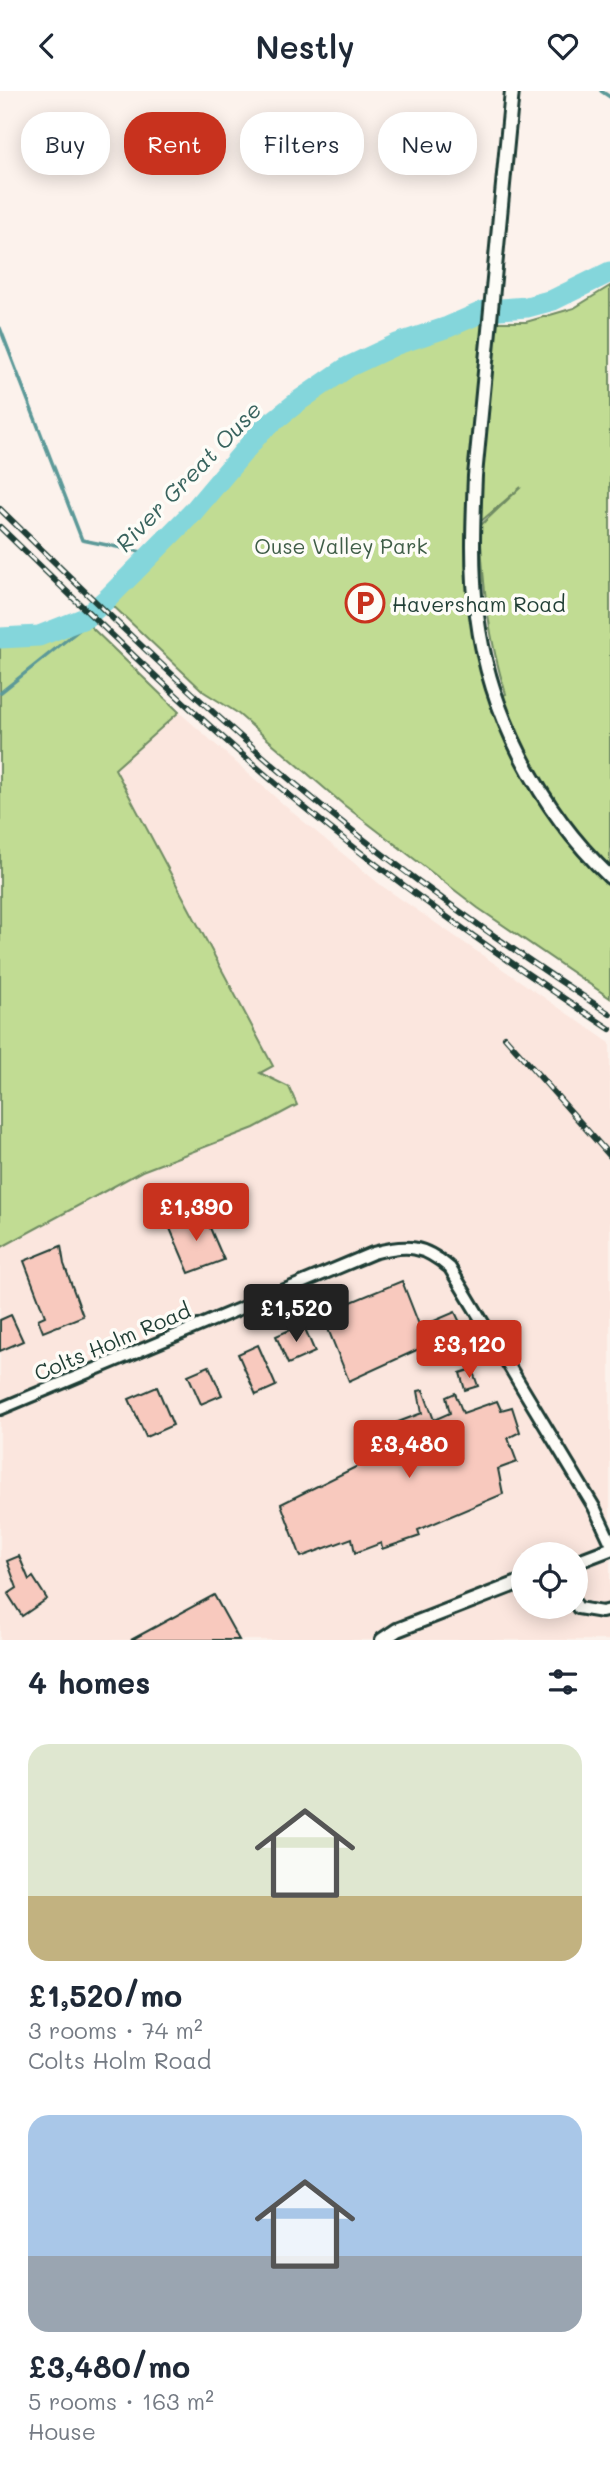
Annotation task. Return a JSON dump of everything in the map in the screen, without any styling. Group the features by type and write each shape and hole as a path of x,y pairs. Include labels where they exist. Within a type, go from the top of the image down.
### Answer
{"street":[{"path":"512,91 472,529 477,618 488,672 521,756 569,833 610,877"},
{"name":"Colts Holm Road","path":"0,1409 373,1253 394,1248 419,1248 434,1254 450,1268 594,1507 610,1541"},
{"path":"588,1557 610,1549"},
{"path":"382,1640 397,1630 511,1586"},
{"path":"588,1610 602,1612 610,1610"}],"shaded area":[{"path":"179,712 292,812 382,886 610,1043 610,1640 0,1640 0,1211 273,1065 115,769"}],"green space":[{"name":"Ouse Valley Park","path":"610,286 610,877 565,831 578,853 610,887 610,998 478,908 344,805 236,712 204,692 108,601 263,436 341,369 370,354 466,322 526,322 574,308","holes":["521,487 480,526 487,611 506,694 497,698 473,578 472,529"]},
{"path":"87,623 179,712 115,769 273,1066 260,1073 289,1087 297,1105 254,1128 142,1171 0,1248 0,642 78,631"}],"building":[{"path":"204,1214 224,1260 189,1273 169,1226"},
{"path":"61,1246 64,1264 83,1316 43,1332 38,1319 45,1316 24,1261"},
{"path":"402,1281 420,1327 455,1312 468,1339 434,1350 432,1343 349,1381 322,1314"},
{"path":"11,1315 23,1341 0,1351 0,1320"},
{"path":"303,1324 315,1352 288,1364 276,1336"},
{"path":"258,1345 276,1386 256,1395 238,1354"},
{"path":"209,1366 222,1395 201,1404 188,1375"},
{"path":"472,1369 478,1386 465,1390 460,1373"},
{"path":"157,1387 173,1425 146,1437 129,1399"},
{"path":"423,1390 434,1420 450,1413 446,1397 455,1393 463,1413 497,1401 501,1410 512,1407 520,1432 508,1438 517,1462 498,1469 503,1494 418,1530 420,1536 382,1549 381,1543 355,1553 352,1538 301,1557 281,1504 372,1459 368,1450 382,1428 422,1413 418,1391"},
{"path":"19,1556 29,1580 33,1577 47,1599 22,1616 8,1594 17,1588 7,1561"},
{"path":"214,1595 239,1640 131,1640"}],"waterway":[{"path":"601,91 610,97"},
{"name":"River Great Ouse","path":"0,638 39,636 85,618 192,513 261,431 348,367 397,344 448,327 487,310 527,307 553,300 610,272"},
{"path":"0,328 82,540 152,554"},
{"path":"0,693 84,626"}],"railway":[{"path":"0,509 164,667 348,828 434,893 610,1014"},
{"path":"0,527 188,706 305,808 454,923 610,1029"},
{"path":"505,1037 610,1156"}],"place":[{"name":"Haversham Road","path":"365,603"}]}
